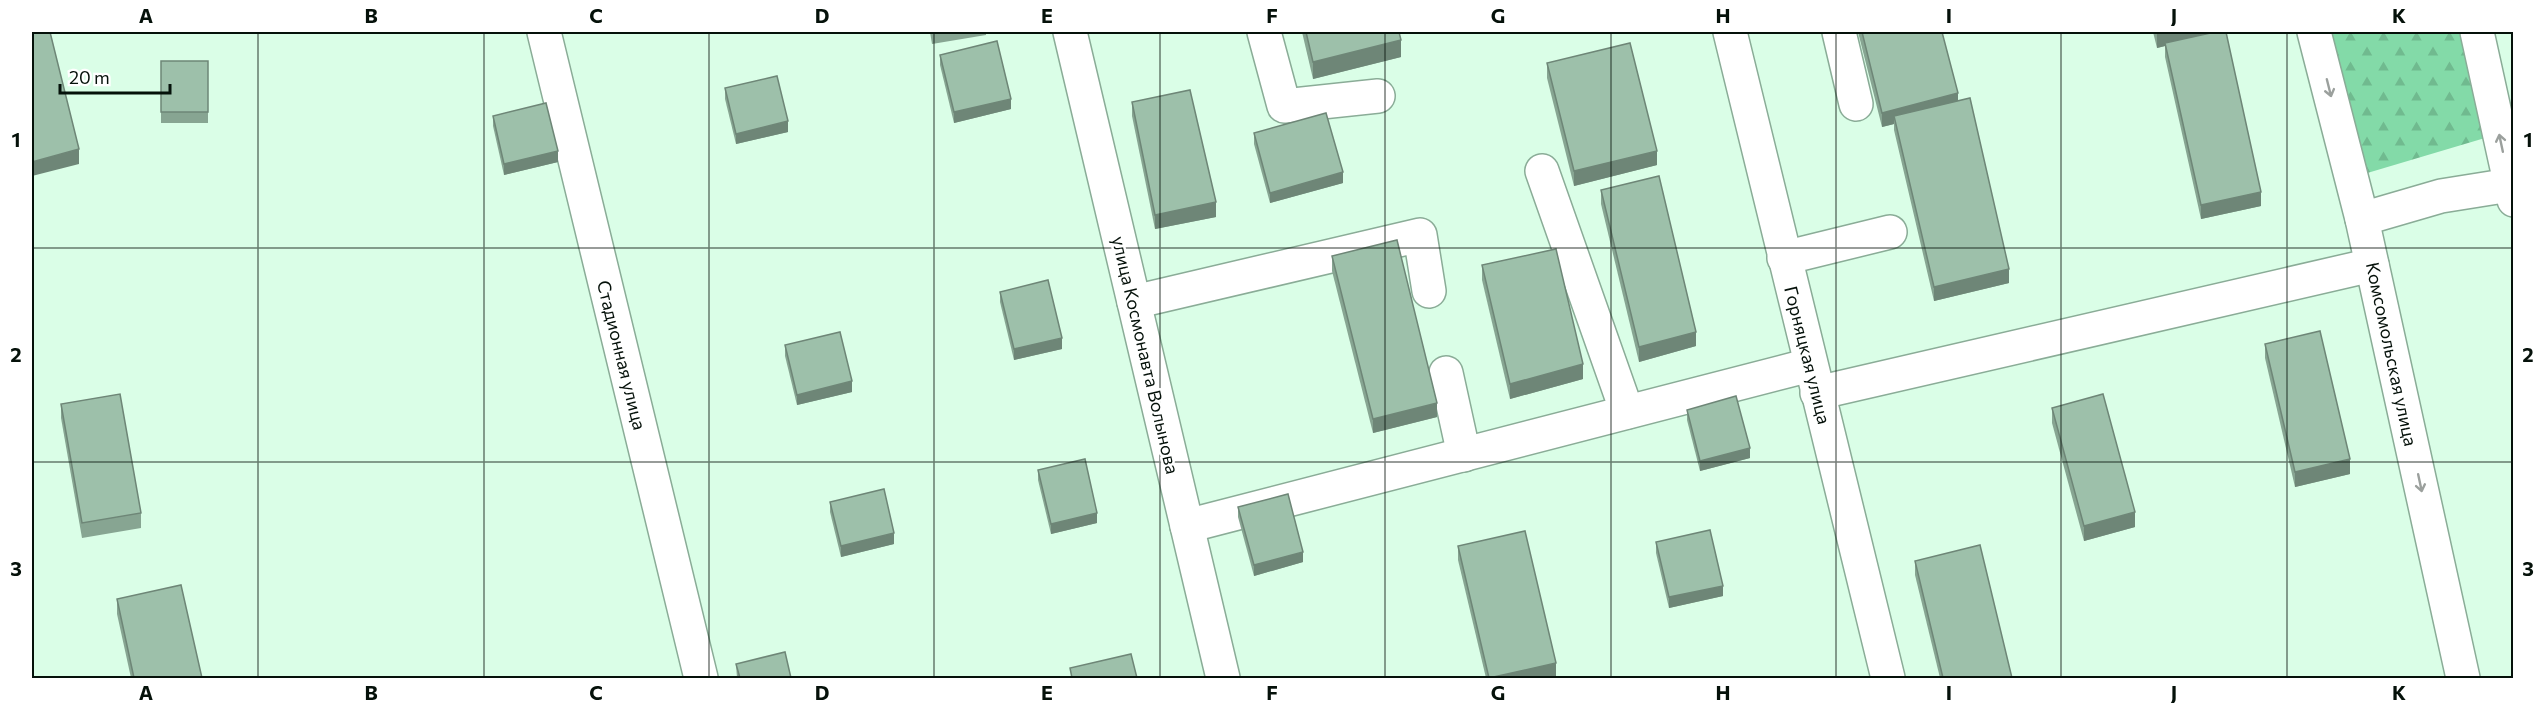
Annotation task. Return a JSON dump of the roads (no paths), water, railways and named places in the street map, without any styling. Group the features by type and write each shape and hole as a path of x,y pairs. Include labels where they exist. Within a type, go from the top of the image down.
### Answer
{"street":[{"name":"Стадионная улица","path":"544,32 701,678"},
{"name":"улица Космонавта Волынова","path":"1070,32 1223,678"},
{"path":"1264,32 1284,106 1378,96"},
{"name":"Горняцкая улица","path":"1730,32 1813,379 1888,678"},
{"path":"1839,32 1856,104"},
{"name":"Комсомольская улица","path":"2314,32 2373,265 2463,678"},
{"path":"2362,219 2441,196 2512,192 2477,32"},
{"path":"1542,171 1627,412"},
{"path":"1784,258 1890,232"},
{"path":"1134,302 1420,235 1429,291"},
{"path":"1187,526 1627,412 1813,379 2373,265"},
{"path":"1446,373 1464,455"}]}
